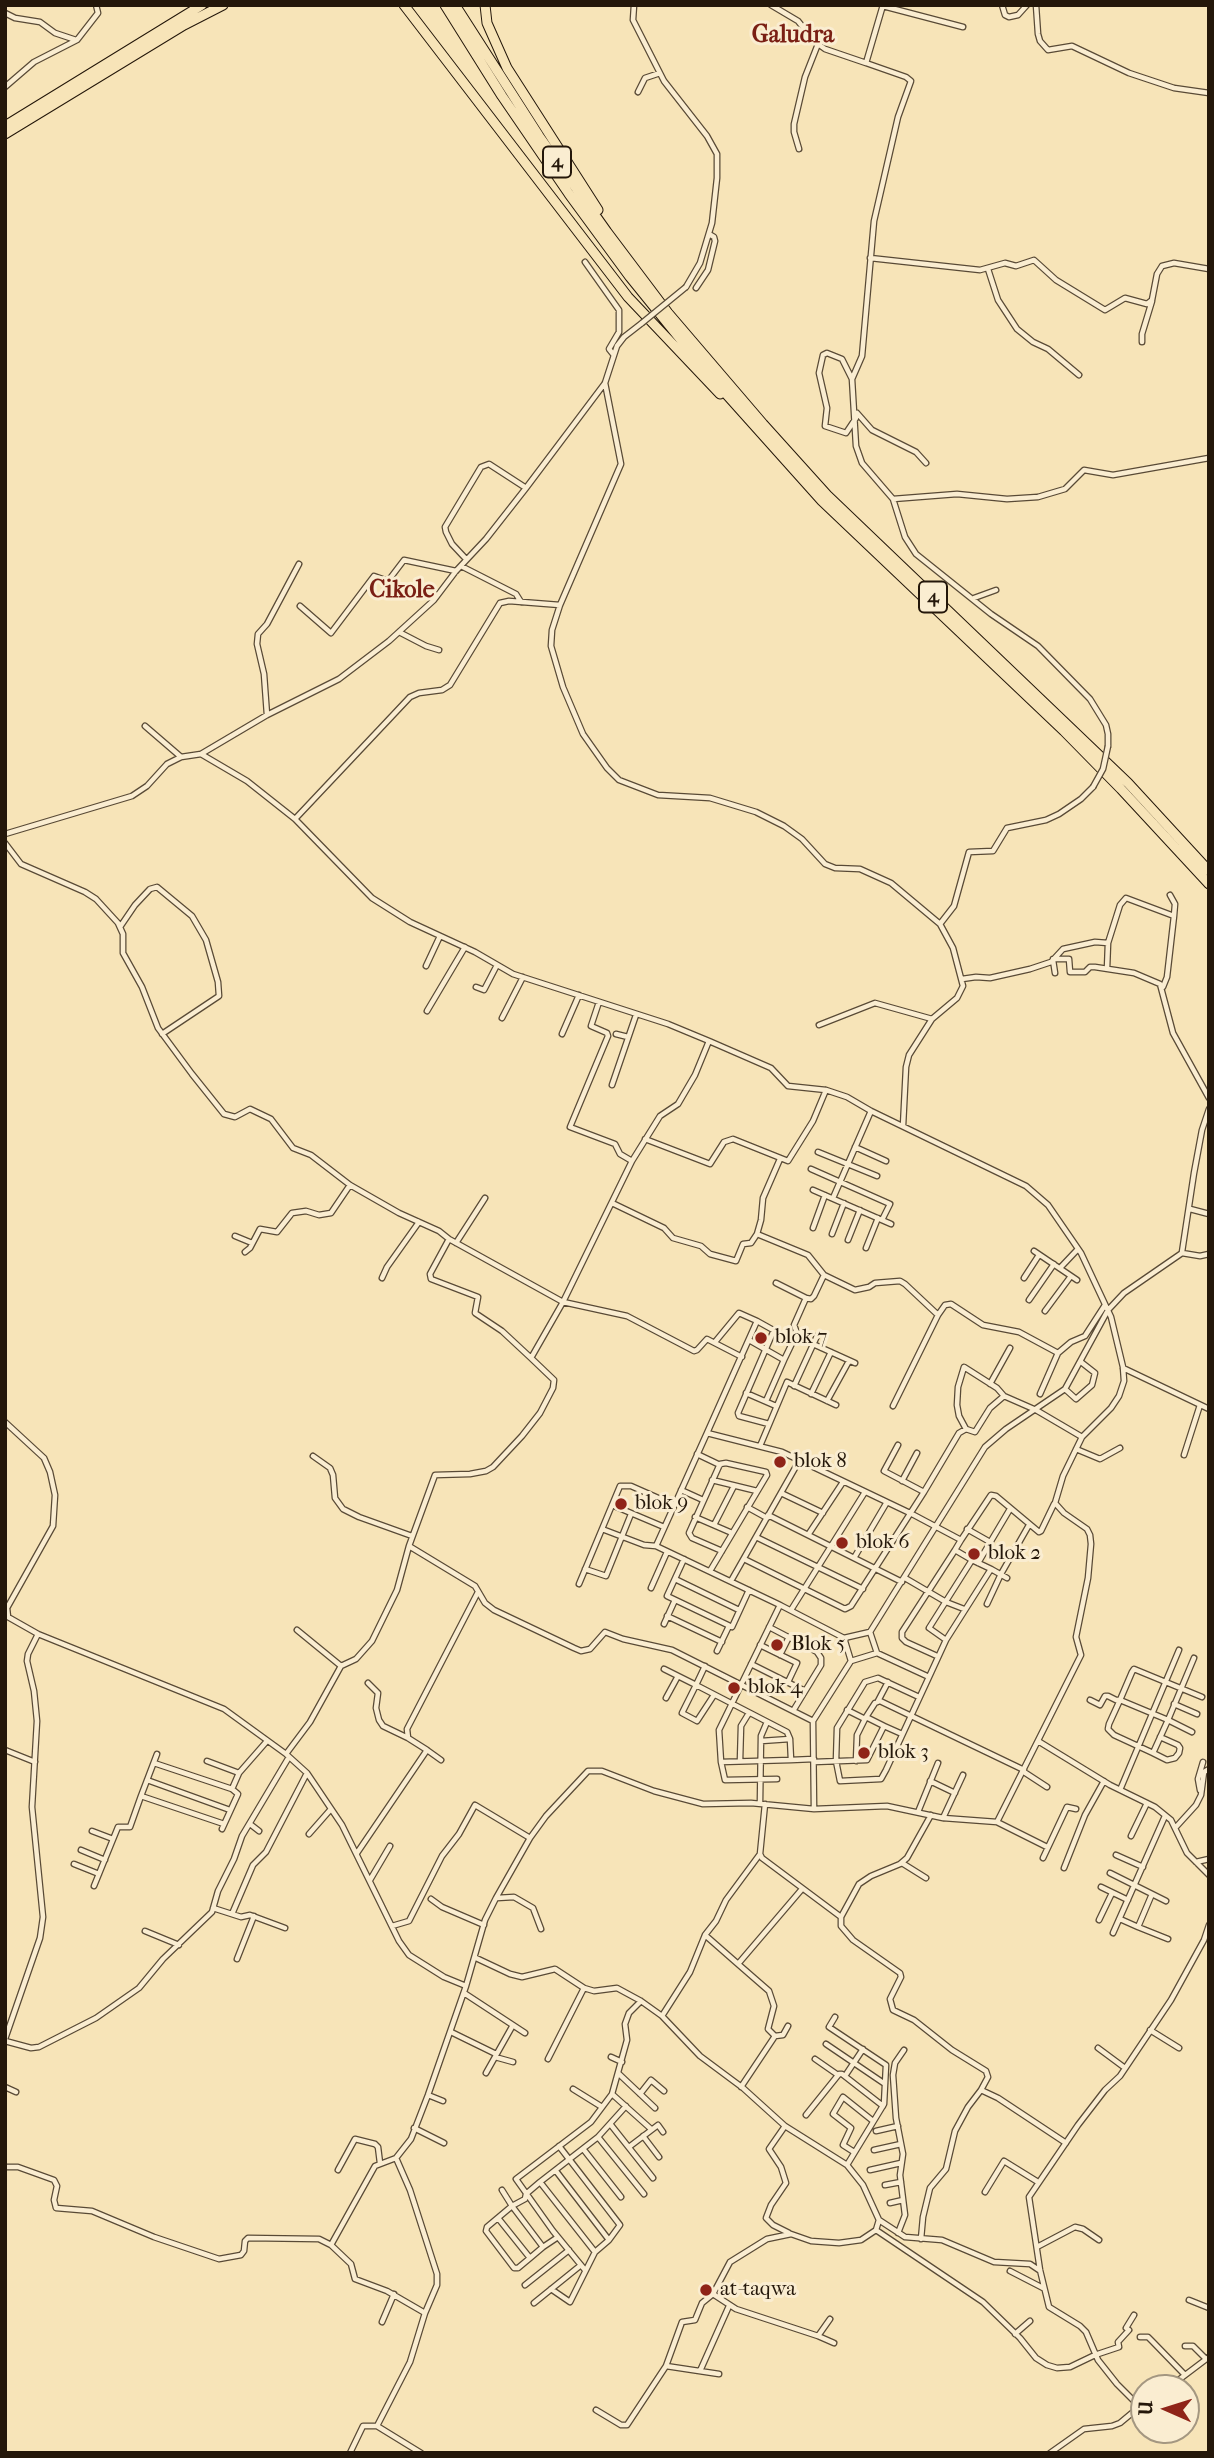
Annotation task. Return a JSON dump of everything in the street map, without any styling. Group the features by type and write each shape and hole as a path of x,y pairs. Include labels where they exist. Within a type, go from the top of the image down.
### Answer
{"highway":[{"path":"182,22 200,5"},
{"path":"5,127 182,22 216,5"},
{"path":"5,134 182,22 223,5"},
{"path":"404,5 628,297 705,380 757,429"},
{"name":"4","path":"445,5 533,142 600,237 711,377 822,501 1102,769 1209,884"},
{"name":"4","path":"455,5 561,168 668,313 763,424 827,495 1128,783 1209,871"},
{"path":"485,5 487,23 508,68 610,230 668,313"}],"street":[{"path":"5,87 34,62 77,40 98,13 96,5"},
{"path":"5,834 132,796 147,786 167,764 181,757 201,754 267,715 339,679 399,632 434,600 526,488 605,383 613,354 624,337 686,287 700,263 715,208 716,150 660,73 633,20 635,5"},
{"path":"771,5 798,21 825,49 911,80 898,117 874,222 862,355 852,379"},
{"path":"917,15 920,5"},
{"path":"1002,5 1005,15 1009,17 1018,15 1027,5"},
{"path":"1036,5 1038,34 1048,50 1072,46 1129,72 1174,88 1209,93"},
{"path":"866,63 883,6 962,27"},
{"path":"5,13 15,18 40,22 55,33 77,40"},
{"path":"799,149 794,124 805,77 818,44"},
{"path":"638,92 645,78 660,73"},
{"path":"696,288 708,270 715,241 709,234"},
{"path":"870,258 928,266 988,269 1004,264 1016,266 1034,260 1056,280 1103,310 1111,309 1125,298 1143,305 1152,300"},
{"path":"585,262 619,310 619,332 608,349 613,354"},
{"path":"1142,342 1157,274 1162,265 1174,263 1209,269"},
{"path":"988,269 998,300 1017,329 1033,342 1048,349 1079,375"},
{"path":"856,414 846,433 825,426 827,408 819,373 823,355 827,353 842,359 852,379 856,414 856,446 862,463 893,499 905,537 916,554 1038,646 1090,699 1108,734 1103,769 1093,787 1081,799 1046,820 1007,828 993,851 970,852 954,906 940,924"},
{"path":"605,383 621,464 560,605 551,638 562,688 583,734 619,780 659,795 710,798 756,813 784,826 802,839 825,864 835,868 860,869 891,883 940,924 957,960 962,990 957,999 932,1019 907,1058 903,1126"},
{"path":"856,414 872,430 916,452 926,463"},
{"path":"893,499 957,494 1007,499 1038,497 1065,489 1084,470 1113,474 1209,458"},
{"path":"466,559 452,544 445,527 481,467 489,464 526,488"},
{"path":"300,606 332,633 374,576 388,581 405,559 456,571"},
{"path":"267,715 258,634 267,624 299,564"},
{"path":"461,566 516,594 521,602"},
{"path":"973,598 996,590"},
{"path":"295,819 410,697 442,690 450,685 500,603 505,601 560,605"},
{"path":"399,632 439,650"},
{"path":"145,726 181,757"},
{"path":"201,754 247,781 295,819 372,898 410,922 523,977 668,1024 709,1041 771,1068 788,1086 826,1090 847,1097 1031,1189 1048,1205 1078,1249 1107,1307 1123,1367 1124,1381 1111,1408 1082,1437 1041,1531 1029,1525 996,1496 990,1495 902,1636 906,1642 937,1656"},
{"path":"5,843 21,864 67,882 96,899 120,927 124,938 123,953 132,965 158,1028 225,1114 235,1117 250,1110 271,1119 292,1148 311,1155 377,1202 439,1231 563,1302 627,1316 694,1351 707,1339 742,1357"},
{"path":"120,927 135,905 150,889 157,887 191,916 206,940 218,982 219,996 162,1034"},
{"path":"1170,895 1175,904 1169,967 1163,987 1173,1033 1209,1098"},
{"path":"1107,969 1108,943 1124,898 1174,916"},
{"path":"426,966 440,936"},
{"path":"1055,973 1053,959 1060,951 1095,942 1108,943"},
{"path":"427,1011 465,947"},
{"path":"962,979 1007,974 1030,969 1053,959 1069,959 1070,972 1085,972 1090,967 1134,973 1163,987"},
{"path":"476,987 484,990 497,965"},
{"path":"502,1018 523,977"},
{"path":"562,1034 579,995"},
{"path":"599,1002 591,1026 608,1036 570,1127 615,1144 620,1154 632,1161"},
{"path":"819,1025 875,1003 932,1019"},
{"path":"612,1085 636,1015"},
{"path":"616,1034 628,1037"},
{"path":"531,1358 563,1302 632,1161 660,1116 678,1104 695,1075 709,1041"},
{"path":"645,1139 710,1164 724,1142 730,1139 789,1161 813,1121 826,1090"},
{"path":"1182,1253 1200,1141 1209,1109"},
{"path":"833,1198 871,1111"},
{"path":"855,1147 886,1161"},
{"path":"818,1152 877,1176"},
{"path":"612,1203 664,1228 673,1238 701,1246 707,1253 733,1261 739,1258 743,1244 751,1243 757,1234 763,1198 780,1159"},
{"path":"811,1169 890,1204 866,1248"},
{"path":"245,1252 260,1230 277,1232 289,1216 297,1211 319,1215 331,1213 350,1185"},
{"path":"813,1190 891,1224"},
{"path":"813,1228 825,1195"},
{"path":"456,1243 485,1198"},
{"path":"832,1234 844,1203"},
{"path":"1189,1209 1209,1214"},
{"path":"848,1240 860,1210"},
{"path":"382,1278 419,1222"},
{"path":"757,1234 808,1255 824,1275 855,1290 875,1283 900,1281 938,1315"},
{"path":"234,1236 252,1243"},
{"path":"38,1634 27,1661 35,1701 32,1807 42,1927 5,2040 35,2048 87,2023 139,1988 163,1959 210,1915 218,1891 250,1824 341,1665 356,1659 372,1641 381,1625 397,1590 412,1536 435,1475 470,1474 493,1467 540,1413 554,1388 554,1380 531,1358 502,1331 475,1313 478,1297 431,1279 430,1274 449,1239"},
{"path":"1060,1268 1078,1249"},
{"path":"1024,1278 1037,1253 1077,1280"},
{"path":"1040,1394 1058,1353 1071,1342 1085,1336 1107,1307 1182,1253 1200,1256 1209,1254"},
{"path":"1029,1300 1054,1264"},
{"path":"776,1283 806,1298 812,1298 824,1275"},
{"path":"1045,1311 1071,1276"},
{"path":"766,1401 797,1333 794,1323 806,1298"},
{"path":"893,1406 944,1305 951,1304 983,1325 1019,1332 1058,1353"},
{"path":"602,1529 644,1545 656,1546 844,1637 870,1632 989,1443 1065,1389 1107,1307"},
{"path":"715,1342 739,1313 793,1341"},
{"path":"656,1546 757,1321"},
{"path":"769,1424 738,1415 774,1330"},
{"path":"794,1386 817,1336"},
{"path":"749,1340 784,1360"},
{"path":"813,1344 855,1363"},
{"path":"990,1384 1010,1348"},
{"path":"811,1394 831,1352"},
{"path":"827,1401 849,1361"},
{"path":"1065,1389 1076,1399 1092,1385 1095,1373 1081,1362"},
{"path":"1004,1396 990,1408 975,1432 966,1429 957,1405 958,1387 964,1367 1004,1396 1036,1409 1082,1437"},
{"path":"1123,1367 1209,1409"},
{"path":"776,1377 836,1405"},
{"path":"760,1446 787,1382"},
{"path":"747,1393 776,1406"},
{"path":"1184,1455 1200,1405"},
{"path":"5,1422 44,1458 55,1495 53,1526 6,1613 12,1620 38,1634 224,1709 288,1756 307,1773 358,1853 369,1880 409,1955 444,1977 466,1986"},
{"path":"744,1559 845,1609 851,1606 912,1514 959,1433 966,1429"},
{"path":"707,1433 782,1452 961,1540"},
{"path":"898,1445 884,1471 924,1492"},
{"path":"1076,1449 1100,1459 1120,1448"},
{"path":"697,1454 720,1465"},
{"path":"902,1481 917,1454"},
{"path":"313,1456 330,1468 335,1498 343,1509 412,1536"},
{"path":"731,1581 799,1461"},
{"path":"710,1571 722,1551 732,1534 747,1507 767,1475 766,1472 726,1463 720,1465 695,1517 690,1536 722,1551"},
{"path":"712,1480 757,1491"},
{"path":"808,1535 843,1482"},
{"path":"579,1584 622,1485 674,1505"},
{"path":"713,1525 734,1486"},
{"path":"681,1490 703,1500"},
{"path":"791,1610 865,1492"},
{"path":"781,1493 823,1513"},
{"path":"854,1558 887,1502"},
{"path":"997,1822 1082,1656 1076,1637 1091,1544 1087,1529 1055,1503"},
{"path":"612,1505 664,1527"},
{"path":"747,1507 964,1609"},
{"path":"946,1640 929,1628 1010,1509"},
{"path":"585,1569 607,1576 631,1514"},
{"path":"695,1517 732,1534"},
{"path":"987,1604 1000,1574 1029,1525"},
{"path":"967,1529 990,1542"},
{"path":"756,1538 863,1589"},
{"path":"409,1546 479,1590 485,1603 494,1610 581,1651 590,1648 605,1632 672,1650 813,1721"},
{"path":"955,1550 1007,1578"},
{"path":"651,1588 667,1552"},
{"path":"684,1559 667,1596 732,1628 749,1590"},
{"path":"919,1697 878,1678 865,1682 837,1728 836,1761 840,1781 881,1779 929,1677 937,1656 991,1569"},
{"path":"675,1579 739,1611"},
{"path":"408,1738 408,1727 479,1590"},
{"path":"664,1624 676,1600"},
{"path":"777,1779 725,1780 721,1762 720,1725 780,1605"},
{"path":"667,1616 722,1642"},
{"path":"717,1651 729,1626"},
{"path":"769,1626 817,1652 821,1658 821,1665 793,1710"},
{"path":"297,1630 341,1665"},
{"path":"870,1632 877,1653"},
{"path":"780,1655 789,1637"},
{"path":"844,1637 851,1661"},
{"path":"760,1645 797,1664 788,1682"},
{"path":"1119,1790 1179,1650"},
{"path":"814,1809 813,1721 851,1661 877,1653 929,1677"},
{"path":"1153,1753 1194,1658"},
{"path":"751,1664 805,1691"},
{"path":"705,1666 682,1712 696,1721 714,1695"},
{"path":"664,1669 787,1732 791,1760"},
{"path":"1160,1737 1178,1745 1179,1753 1175,1758 1167,1760 1109,1732 1134,1669 1202,1697"},
{"path":"666,1698 678,1676"},
{"path":"856,1760 857,1735 888,1682"},
{"path":"368,1683 378,1693 376,1708 383,1726 408,1738 441,1760"},
{"path":"1090,1700 1100,1705 1106,1695 1192,1732"},
{"path":"877,1701 1024,1771 1047,1787"},
{"path":"1174,1704 1197,1714"},
{"path":"847,1710 902,1734"},
{"path":"740,1761 741,1726 749,1713"},
{"path":"662,2016 690,1972 705,1935 716,1921 731,1891 760,1854 761,1732 767,1722"},
{"path":"721,1762 869,1759 884,1726"},
{"path":"761,1741 790,1739"},
{"path":"232,1789 239,1773 267,1741"},
{"path":"1038,1741 1165,1816 1176,1827 1187,1853 1209,1875"},
{"path":"5,1750 35,1762"},
{"path":"358,1853 427,1750"},
{"path":"94,1886 118,1827 130,1826 157,1754"},
{"path":"207,1762 239,1773"},
{"path":"1201,1795 1198,1779 1203,1762"},
{"path":"141,1796 223,1827 238,1794 232,1789 154,1763"},
{"path":"918,1812 938,1763"},
{"path":"1176,1827 1196,1805 1201,1795 1204,1772 1209,1769"},
{"path":"331,2245 368,2176 380,2163 396,2158 405,2148 451,2032 484,1925 496,1898 530,1838 546,1816 588,1771 602,1771 654,1791 704,1804 762,1804 814,1809 887,1806 943,1818 997,1822 1047,1847"},
{"path":"232,1914 253,1865 266,1852 307,1773"},
{"path":"943,1818 963,1775"},
{"path":"147,1780 230,1810"},
{"path":"930,1780 955,1793"},
{"path":"1064,1868 1085,1815 1104,1781"},
{"path":"1131,1836 1147,1803"},
{"path":"392,1926 409,1921 442,1856 459,1834 475,1805 530,1838"},
{"path":"1043,1858 1068,1807 1076,1809"},
{"path":"309,1834 331,1809"},
{"path":"921,2239 930,2188 946,2169 956,2131 988,2077 986,2071 952,2050 914,2020 893,2010 890,1999 901,1975 847,1934 841,1926 841,1917 859,1884 902,1863 914,1849 931,1815"},
{"path":"1113,1933 1165,1816"},
{"path":"250,1824 259,1831"},
{"path":"92,1830 113,1839"},
{"path":"369,1880 390,1846"},
{"path":"81,1850 105,1860"},
{"path":"760,1854 765,1861 841,1917"},
{"path":"1116,1855 1143,1867"},
{"path":"1195,1862 1209,1859"},
{"path":"902,1863 926,1878"},
{"path":"74,1864 99,1874"},
{"path":"1110,1873 1166,1901"},
{"path":"1101,1887 1128,1900"},
{"path":"738,1964 802,1889"},
{"path":"1099,1920 1112,1893"},
{"path":"1138,1927 1152,1894"},
{"path":"496,1898 514,1897 526,1902 538,1915 541,1929"},
{"path":"431,1899 442,1907 484,1925"},
{"path":"213,1908 241,1917 254,1916 285,1928"},
{"path":"237,1959 254,1916"},
{"path":"1120,1919 1168,1939"},
{"path":"1130,2395 1117,2384 1095,2354 1090,2337 1080,2326 1049,2307 1029,2201 1038,2182 1105,2090 1125,2068 1150,2030 1190,1967 1209,1925"},
{"path":"145,1931 179,1945"},
{"path":"705,1935 769,1991 774,2006 768,2029 775,2036"},
{"path":"476,1958 522,1977 555,1969 584,1988 594,1991 617,1988 641,2001 662,2016 701,2056 785,2126 847,2165 863,2185 879,2220 898,2233 912,2239 942,2240 994,2262 1030,2264 1040,2270"},
{"path":"548,2059 584,1988"},
{"path":"464,1993 525,2033"},
{"path":"586,2270 526,2194 517,2177 592,2122 612,2094 628,2040 625,2024 629,2013 641,2001"},
{"path":"835,2017 829,2027 886,2066 884,2106 847,2165"},
{"path":"486,2073 513,2025"},
{"path":"741,2087 775,2036 782,2035 788,2026"},
{"path":"1150,2030 1178,2048"},
{"path":"451,2032 503,2061 513,2062"},
{"path":"826,2045 886,2085"},
{"path":"1098,2048 1125,2068"},
{"path":"845,2076 863,2049"},
{"path":"898,2233 905,2214 901,2182 903,2154 893,2075 895,2063 904,2050"},
{"path":"611,2057 622,2062"},
{"path":"815,2059 838,2075 845,2076 884,2106"},
{"path":"619,2074 655,2108"},
{"path":"806,2115 838,2075"},
{"path":"640,2094 651,2080 664,2091"},
{"path":"5,2087 16,2092"},
{"path":"573,2089 602,2107"},
{"path":"981,2090 998,2098 1066,2143"},
{"path":"612,2094 651,2129"},
{"path":"428,2095 443,2101"},
{"path":"854,2152 843,2145 851,2128 833,2114 843,2097 873,2121"},
{"path":"558,2237 518,2268 514,2268 486,2231 487,2227 524,2199 540,2182 584,2150 611,2125 626,2106"},
{"path":"611,2125 653,2178"},
{"path":"629,2147 651,2129 659,2126 663,2132"},
{"path":"785,2126 769,2149 781,2167 786,2183 771,2205 766,2218 773,2225 811,2241 839,2243 861,2240 876,2230 879,2220"},
{"path":"876,2131 898,2126"},
{"path":"414,2128 444,2143"},
{"path":"643,2136 659,2157"},
{"path":"598,2137 643,2194"},
{"path":"338,2170 355,2139 375,2144 378,2147 380,2163"},
{"path":"874,2150 901,2144"},
{"path":"551,2289 570,2302 594,2252 619,2229 619,2223 559,2146"},
{"path":"584,2150 621,2197"},
{"path":"377,2426 410,2362 437,2285 437,2274 410,2190 396,2158"},
{"path":"985,2192 1004,2161 1038,2182"},
{"path":"870,2170 901,2163"},
{"path":"5,2167 18,2167 54,2180 57,2186 54,2200 56,2208 92,2211 154,2237 219,2259 241,2255 248,2238 324,2241 351,2264 355,2279 394,2294 425,2314"},
{"path":"556,2171 609,2240"},
{"path":"540,2182 594,2252"},
{"path":"885,2185 901,2182"},
{"path":"502,2190 543,2247"},
{"path":"890,2203 904,2200"},
{"path":"498,2218 530,2258"},
{"path":"1037,2247 1075,2227 1099,2240"},
{"path":"876,2230 983,2302 1036,2358 1047,2365 1057,2368 1070,2367 1095,2354 1119,2347 1118,2342 1129,2330 1126,2328 1134,2315"},
{"path":"596,2410 621,2425 627,2425 667,2365 682,2322 695,2320 702,2304 713,2294 730,2262 767,2239 791,2234"},
{"path":"525,2285 569,2250"},
{"path":"534,2303 580,2265"},
{"path":"1010,2271 1044,2288"},
{"path":"382,2322 394,2294"},
{"path":"713,2294 729,2306 834,2343"},
{"path":"1189,2300 1209,2308"},
{"path":"701,2371 729,2306"},
{"path":"818,2336 830,2319"},
{"path":"1015,2334 1030,2321"},
{"path":"1140,2337 1148,2337 1184,2374"},
{"path":"1185,2346 1193,2346 1207,2358 1186,2374"},
{"path":"667,2365 719,2374"},
{"path":"1050,2453 1084,2429 1112,2426 1130,2414"},
{"path":"350,2453 363,2426 377,2426 410,2450 421,2453"}],"place":[{"name":"blok 7","path":"761,1338"},
{"name":"blok 8","path":"780,1462"},
{"name":"blok 9","path":"621,1504"},
{"name":"blok 6","path":"842,1543"},
{"name":"blok 2","path":"974,1554"},
{"name":"Blok 5","path":"777,1645"},
{"name":"blok 4","path":"734,1688"},
{"name":"blok 3","path":"864,1753"},
{"name":"at-taqwa","path":"706,2290"}],"district":[{"name":"Galudra","path":"793,36"},
{"name":"Cikole","path":"402,591"}]}
